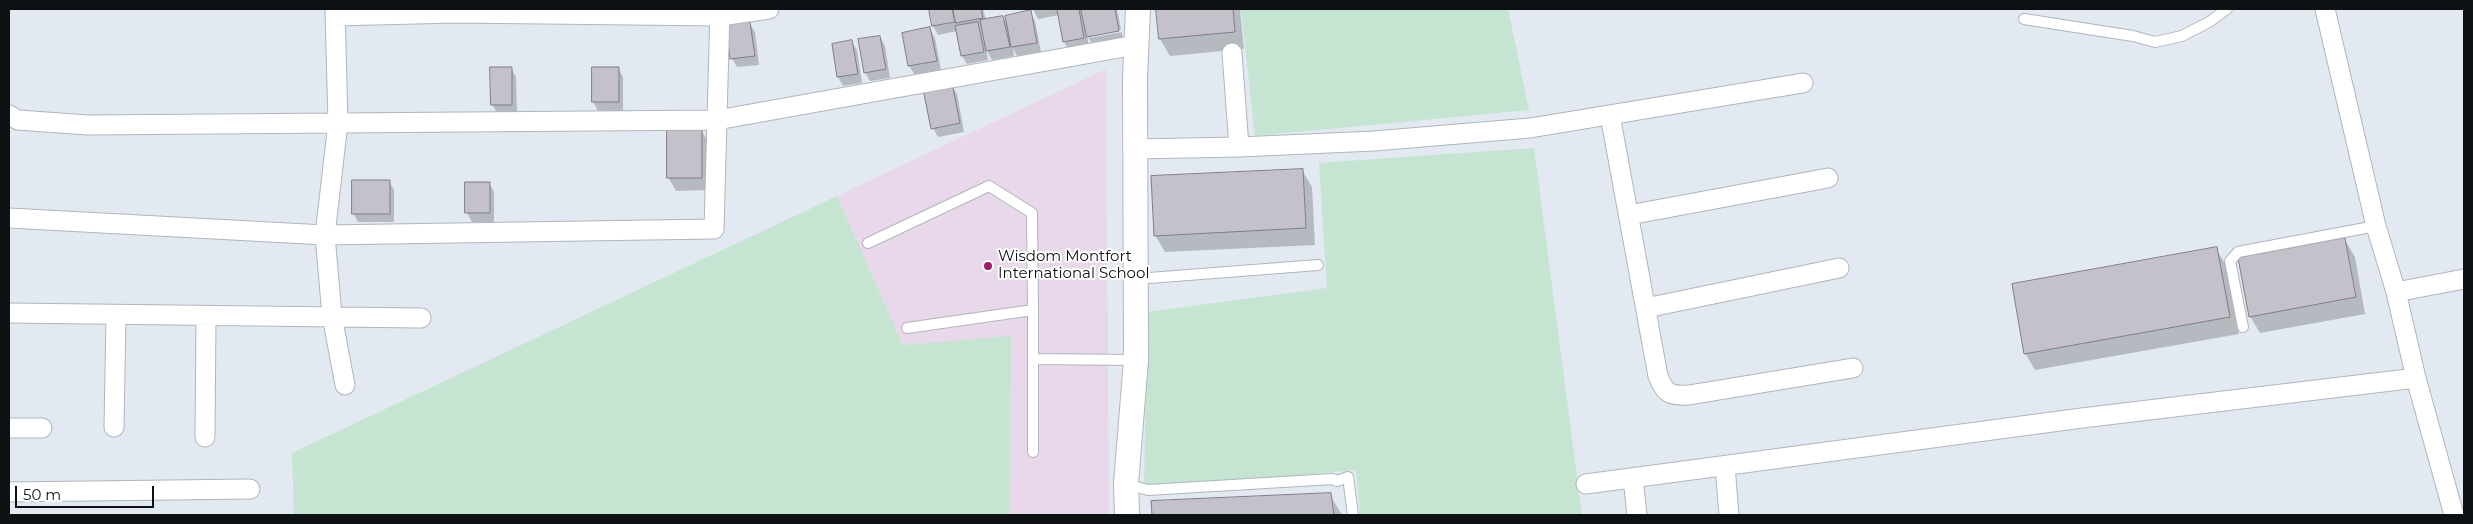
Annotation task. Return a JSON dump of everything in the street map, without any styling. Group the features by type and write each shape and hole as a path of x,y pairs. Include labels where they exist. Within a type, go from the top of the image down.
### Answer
{"street":[{"path":"345,386 332,316 324,235 338,123 335,12 720,12 769,9"},
{"path":"1127,515 1126,484 1136,360 1135,149 1138,9"},
{"path":"2325,9 2376,226 2396,292 2416,378 2454,515"},
{"path":"9,218 324,235 714,229 720,12"},
{"path":"9,115 18,120 88,125 717,120 1136,46"},
{"path":"1232,53 1239,147"},
{"path":"1135,149 1374,141 1530,128 1802,83"},
{"path":"1610,115 1658,376 1662,388 1674,396 1853,368"},
{"path":"1629,215 1828,178"},
{"path":"1646,308 1840,268"},
{"path":"2396,292 2464,279"},
{"path":"9,313 116,316 420,318"},
{"path":"114,427 116,316"},
{"path":"205,437 206,316"},
{"path":"1586,484 2082,418 2416,378"},
{"path":"9,428 42,428"},
{"path":"1725,466 1729,515"},
{"path":"1633,478 1637,515"},
{"path":"9,492 250,489"}],"lane":[{"path":"2024,19 2133,36 2155,42 2182,36 2209,22 2227,9"},
{"path":"868,243 989,186 1032,213 1033,452"},
{"path":"2243,327 2230,261 2238,252 2376,226"},
{"path":"1136,279 1318,265"},
{"path":"906,328 1033,310"},
{"path":"1033,359 1136,360"},
{"path":"1126,484 1148,490 1338,481 1348,477 1353,515"}],"shaded area":[{"name":"Wisdom Montfort International School","path":"1106,69 1109,515 1010,515 1011,337 903,345 837,196"}],"green space":[{"path":"1241,9 1508,9 1529,110 1255,136"},
{"path":"1534,148 1582,515 1360,515 1356,470 1144,490 1147,312 1327,288 1319,163"},
{"path":"837,196 903,345 1011,336 1010,515 294,515 292,453"}],"building":[{"path":"929,9 952,9 955,22 932,26"},
{"path":"953,9 981,9 983,18 956,23"},
{"path":"1079,9 1084,38 1063,42 1057,10"},
{"path":"1081,9 1115,9 1119,31 1087,37"},
{"path":"1156,9 1233,9 1235,32 1159,39"},
{"path":"1031,10 1037,43 1011,47 1005,16"},
{"path":"1003,16 1010,47 986,51 980,20"},
{"path":"750,22 755,56 730,59 726,25"},
{"path":"978,22 984,52 961,56 955,26"},
{"path":"930,27 937,61 908,66 902,33"},
{"path":"880,36 886,69 864,73 858,39"},
{"path":"852,40 858,74 837,77 832,44"},
{"path":"490,67 512,67 512,105 491,105"},
{"path":"592,67 619,67 619,102 592,102"},
{"path":"952,83 960,123 931,129 923,89"},
{"path":"667,129 702,129 702,178 667,178"},
{"path":"1303,169 1306,228 1154,236 1151,176"},
{"path":"352,180 390,180 390,214 352,214"},
{"path":"465,182 490,182 490,213 465,213"},
{"path":"2345,238 2356,297 2249,317 2238,258"},
{"path":"2217,247 2230,317 2024,354 2012,284"},
{"path":"1331,493 1334,515 1152,515 1151,501"}],"place":[{"name":"Wisdom Montfort International School","path":"988,266"}]}
